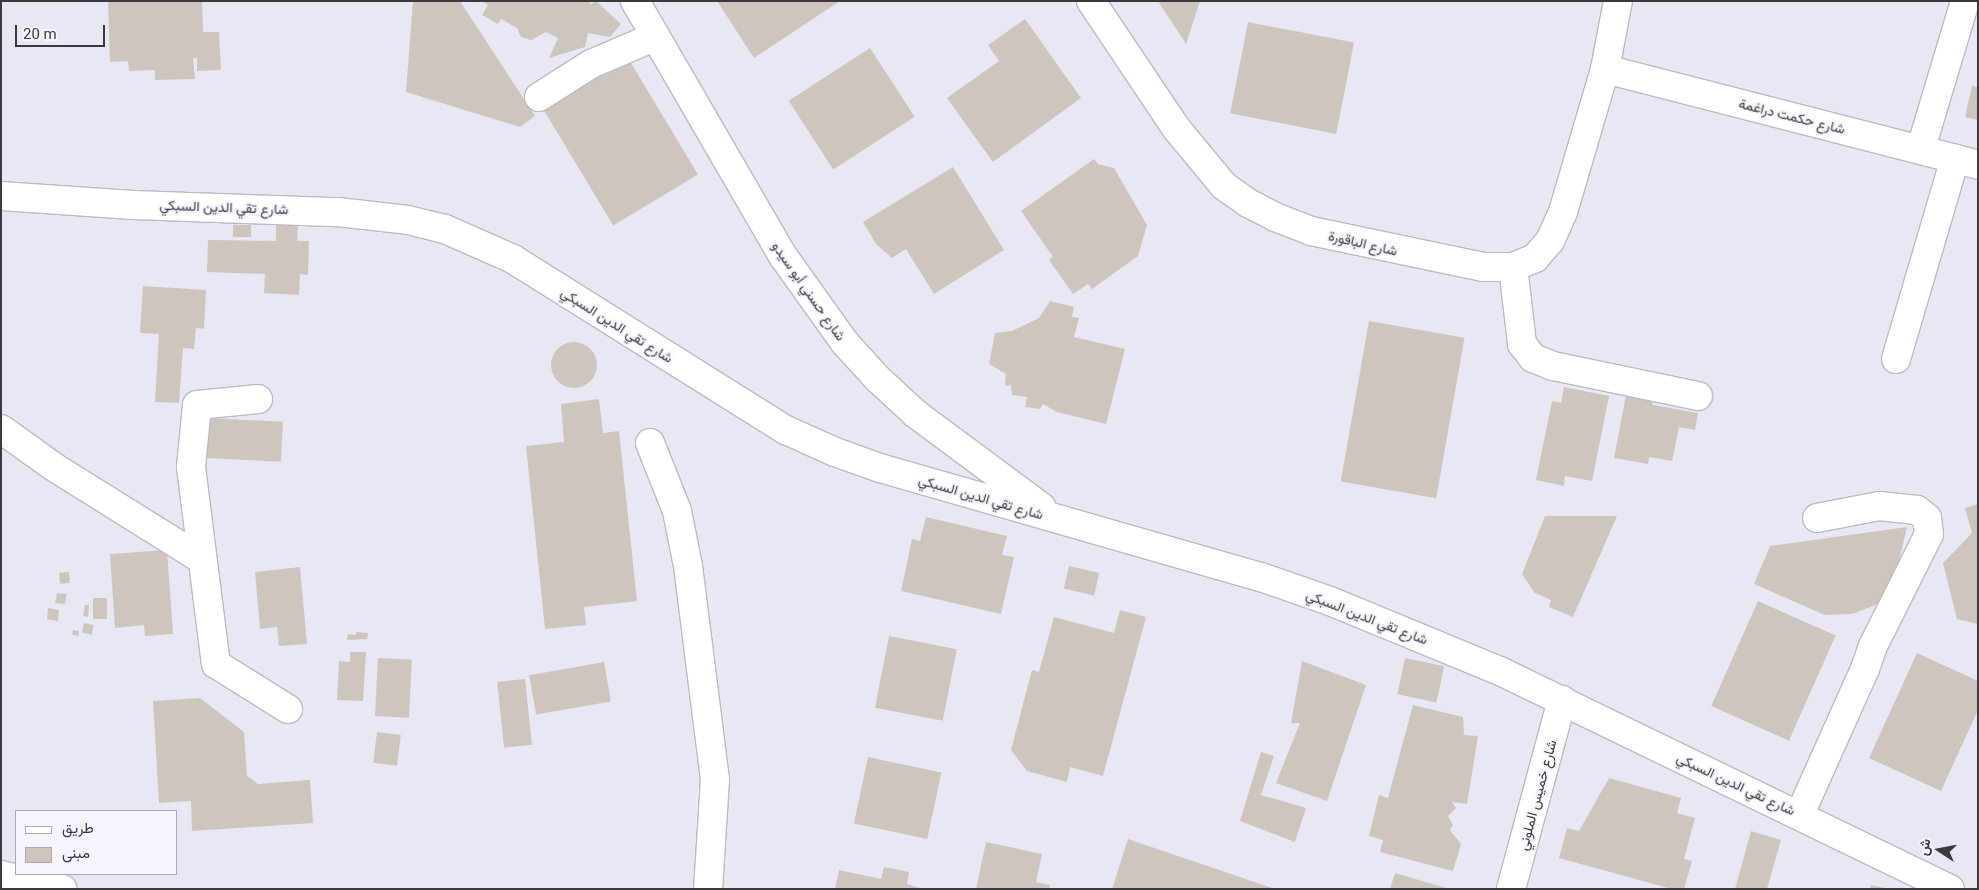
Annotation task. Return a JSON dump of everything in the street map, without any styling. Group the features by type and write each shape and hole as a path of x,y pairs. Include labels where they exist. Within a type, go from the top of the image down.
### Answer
{"street":[{"name":"شارع حسني أبو سيدو","path":"635,1 654,37 783,256 845,344 878,379 916,414 1056,518"},
{"name":"شارع الباقورة","path":"1091,1 1176,128 1224,186 1248,203 1275,218 1311,231 1483,267 1513,268 1535,258 1550,241 1563,212 1605,69 1618,1"},
{"path":"1921,148 1965,1"},
{"path":"539,97 591,64 654,37"},
{"name":"شارع حكمت دراغمة","path":"1605,69 1966,161"},
{"path":"1896,359 1966,161"},
{"name":"شارع تقي الدين السبكي","path":"1,196 132,205 338,212 402,219 445,229 513,259 786,430 835,452 880,468 1261,577 1330,601 1438,644 1562,700 1800,814 1950,889"},
{"path":"1513,268 1522,344 1532,358 1553,366 1698,396"},
{"path":"258,399 197,405 190,468 216,664 288,709"},
{"path":"1,429 54,467 201,559"},
{"path":"650,443 677,511 688,566 715,779 708,889"},
{"path":"1800,814 1865,669 1873,646 1929,534 1927,518 1918,510 1879,506 1817,518"},
{"name":"شارع خميس الملوني","path":"1511,889 1562,700"},
{"path":"1,875 62,889"}],"building":[{"path":"108,1 202,1 203,32 219,32 221,70 197,71 197,58 193,58 195,79 155,80 155,70 129,71 128,61 110,62"},
{"path":"413,1 460,1 535,116 520,127 406,92"},
{"path":"482,1 587,1 591,4 596,1 621,24 610,37 588,33 585,47 549,58 558,38 546,32 531,40 521,37 517,28 501,19 498,24 482,15 488,5"},
{"path":"717,1 840,1 754,58"},
{"path":"1158,1 1200,1 1186,44"},
{"path":"1025,19 1081,98 993,162 947,98 999,61 988,45"},
{"path":"1248,22 1354,43 1336,134 1230,113"},
{"path":"870,48 915,117 833,170 789,101"},
{"path":"628,58 698,175 613,226 543,109"},
{"path":"1972,86 1978,87 1978,120 1965,117"},
{"path":"1094,159 1098,164 1114,168 1147,225 1138,256 1092,289 1088,284 1073,294 1049,260 1053,257 1021,211"},
{"path":"953,167 1004,250 934,294 906,249 892,258 876,244 863,222"},
{"path":"276,224 298,225 297,241 309,241 308,275 300,274 299,295 264,293 265,274 207,272 208,240 276,241"},
{"path":"233,225 251,225 251,237 233,237"},
{"path":"143,286 206,290 204,329 196,328 194,349 183,348 179,403 155,402 159,334 140,333"},
{"path":"1050,301 1074,307 1072,317 1079,318 1074,337 1125,349 1106,424 1057,412 1043,404 1040,409 1025,407 1027,397 1012,395 1011,385 1005,386 1006,374 989,364 995,333 1012,331 1039,318"},
{"path":"1369,321 1465,338 1436,498 1341,482"},
{"path":"574,342 587,346 593,352 597,365 593,378 587,384 574,388 561,384 555,378 551,365 555,352 561,346"},
{"path":"1564,387 1609,396 1592,481 1565,476 1564,486 1536,480 1552,401 1561,403"},
{"path":"1626,395 1651,400 1653,405 1698,413 1695,430 1679,427 1672,461 1649,457 1648,464 1614,458"},
{"path":"599,399 603,433 619,431 637,601 584,607 586,625 545,629 526,446 564,442 561,404"},
{"path":"209,418 283,422 281,462 207,458"},
{"path":"1978,504 1978,624 1957,619 1943,563 1972,533 1965,508"},
{"path":"1545,516 1617,516 1573,617 1549,607 1551,600 1535,593 1522,574"},
{"path":"926,517 1007,536 1002,555 1014,557 1001,614 901,591 912,539 920,541"},
{"path":"1907,527 1898,566 1881,603 1852,614 1825,615 1754,584 1770,546"},
{"path":"167,550 173,634 145,636 144,625 115,628 110,554"},
{"path":"1069,566 1099,573 1094,595 1064,588"},
{"path":"300,567 307,644 279,646 277,627 260,629 255,572"},
{"path":"69,572 70,583 60,584 59,573"},
{"path":"57,593 67,594 65,604 55,603"},
{"path":"93,598 107,598 107,619 93,619"},
{"path":"1758,601 1836,636 1789,741 1711,706"},
{"path":"85,605 89,605 88,617 83,616"},
{"path":"48,608 59,610 58,621 47,619"},
{"path":"1120,610 1146,617 1103,776 1070,767 1067,782 1027,771 1011,750 1032,670 1039,672 1054,617 1114,633"},
{"path":"84,623 94,625 92,635 82,633"},
{"path":"73,630 79,631 78,636 72,635"},
{"path":"356,632 368,633 367,639 347,640 348,634 356,635"},
{"path":"889,636 957,649 943,721 875,708"},
{"path":"350,652 366,652 363,701 337,700 339,661 350,662"},
{"path":"1917,653 1978,681 1978,710 1941,791 1869,758"},
{"path":"378,658 412,660 409,718 375,716"},
{"path":"1405,658 1444,666 1436,703 1397,694"},
{"path":"1302,661 1366,685 1327,801 1276,783 1300,723 1291,723"},
{"path":"604,662 611,701 536,715 529,675"},
{"path":"525,679 532,745 504,748 497,682"},
{"path":"200,698 244,732 247,776 258,784 310,780 313,823 192,831 191,801 159,803 153,701"},
{"path":"1413,705 1463,717 1464,735 1478,736 1467,804 1452,802 1456,808 1448,816 1453,825 1450,830 1461,844 1453,871 1380,852 1383,840 1369,836 1379,795 1388,798"},
{"path":"377,732 401,735 397,766 373,763"},
{"path":"1261,752 1274,756 1261,795 1306,808 1295,842 1240,821"},
{"path":"868,757 941,773 927,839 854,824"},
{"path":"1609,778 1681,798 1677,813 1695,818 1684,859 1692,861 1684,889 1672,889 1559,858 1567,828 1579,831"},
{"path":"1751,831 1781,840 1767,889 1735,889"},
{"path":"1128,839 1272,888 1272,889 1112,889"},
{"path":"986,842 1042,854 1036,882 1050,885 1049,889 976,889"},
{"path":"884,867 909,872 907,884 923,889 835,889 839,870 881,879"},
{"path":"1395,873 1446,888 1446,889 1390,889"},
{"path":"1871,885 1885,888 1885,889 1870,889"}]}
